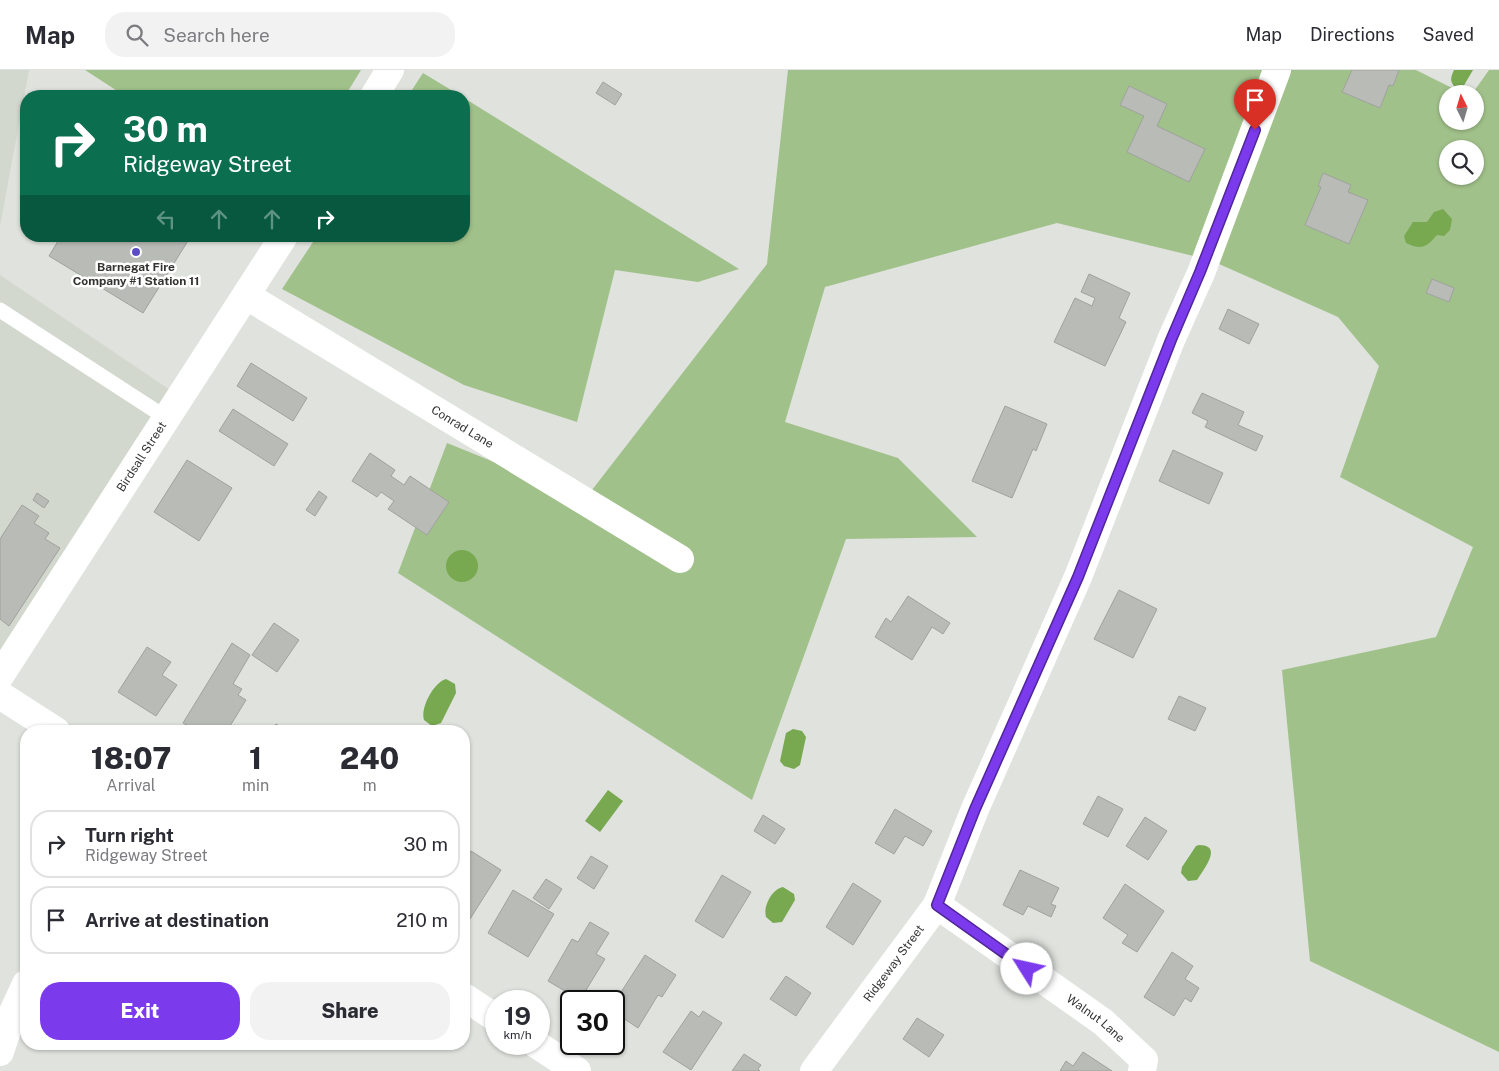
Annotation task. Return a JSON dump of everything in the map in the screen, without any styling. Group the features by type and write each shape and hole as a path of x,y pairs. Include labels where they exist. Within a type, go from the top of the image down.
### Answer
{"street":[{"path":"378,90 390,70"},
{"name":"Ridgeway Street","path":"814,1071 937,905 975,809 1078,577 1200,272 1277,70"},
{"name":"Birdsall Street","path":"0,676 168,419 280,242"},
{"name":"Conrad Lane","path":"247,296 680,559"},
{"path":"0,695 47,725"},
{"name":"Walnut Lane","path":"937,905 1103,1022 1144,1060 1142,1071"},
{"path":"0,1052 20,997"},
{"path":"470,1001 485,1011"},
{"path":"550,1053 578,1071"}],"lane":[{"path":"0,310 168,419"}],"shaded area":[{"path":"0,70 29,70 25,90 20,90 20,118 0,226"},
{"path":"85,70 361,70 349,90 116,90"},
{"path":"788,70 1416,70 1446,85 1439,85 1439,130 1484,130 1484,85 1478,85 1489,70 1499,70 1499,1052 1310,961 1282,670 1436,637 1473,547 1340,477 1379,366 1338,317 1210,260 1057,223 825,287 785,422 898,458 977,537 846,539 752,800 398,573 447,443 585,499 767,264"},
{"path":"1454,70 1473,70 1464,85 1454,85 1451,77"},
{"path":"423,73 451,90 412,90"},
{"path":"470,102 739,269 698,282 615,270 577,422 464,385 282,289 313,242 470,242"},
{"path":"1443,209 1452,219 1450,230 1444,236 1437,235 1430,243 1423,247 1416,247 1406,243 1404,236 1413,222 1427,222 1434,212"},
{"path":"0,275 179,396 0,655"},
{"path":"462,550 468,551 473,555 477,560 477,572 473,577 468,581 462,582 456,581 451,577 447,572 446,566 447,560 451,555 456,551"},
{"path":"446,679 455,684 456,693 441,723 431,725 424,720 424,709 429,696 441,681"},
{"path":"793,729 802,731 806,737 800,765 794,769 784,766 780,761 786,733"},
{"path":"608,790 623,801 600,832 585,821"},
{"path":"1199,845 1210,849 1210,859 1197,880 1188,881 1181,873 1182,867 1196,846"},
{"path":"783,887 794,894 795,900 782,922 773,923 766,917 767,903 775,891"}],"building":[{"path":"1352,70 1399,70 1393,86 1389,85 1380,108 1342,92"},
{"path":"603,82 622,94 615,105 596,93"},
{"path":"1129,86 1167,104 1157,126 1205,149 1189,182 1127,152 1144,116 1120,105"},
{"path":"1323,173 1351,185 1348,192 1368,200 1349,244 1305,225 1321,187 1318,186"},
{"path":"57,242 187,242 143,313 49,256"},
{"path":"1089,274 1130,293 1119,318 1126,322 1105,366 1054,342 1075,298 1092,306 1095,298 1081,292"},
{"path":"1432,279 1454,288 1449,302 1426,293"},
{"path":"1228,309 1259,324 1249,344 1219,329"},
{"path":"251,363 307,398 293,421 237,386"},
{"path":"1202,393 1244,412 1238,425 1263,436 1256,451 1205,427 1208,421 1192,413"},
{"path":"1005,406 1047,424 1036,451 1033,449 1012,498 972,481"},
{"path":"233,409 288,444 274,466 219,431"},
{"path":"1173,450 1223,473 1209,504 1159,481"},
{"path":"370,453 395,470 391,476 404,485 410,476 449,502 427,535 388,509 394,501 381,492 377,497 352,481"},
{"path":"187,460 232,488 199,541 154,512"},
{"path":"319,491 327,497 315,516 306,510"},
{"path":"37,493 49,501 44,508 33,500"},
{"path":"22,505 39,516 34,523 49,533 45,539 60,548 9,626 0,619 0,539"},
{"path":"1119,590 1157,609 1133,658 1094,639"},
{"path":"908,596 950,623 943,634 932,627 912,660 875,637 886,618 891,622"},
{"path":"274,623 299,640 277,672 252,655"},
{"path":"232,643 250,655 233,684 242,689 238,695 246,700 231,725 186,725 183,723"},
{"path":"147,647 171,662 162,675 177,685 156,716 118,692"},
{"path":"1179,696 1206,708 1195,731 1168,719"},
{"path":"1098,796 1123,809 1108,837 1083,824"},
{"path":"895,809 932,831 923,846 905,836 894,854 875,843"},
{"path":"763,815 785,829 775,844 754,831"},
{"path":"1145,817 1167,831 1148,860 1126,846"},
{"path":"471,851 501,870 470,919"},
{"path":"591,856 608,866 594,889 577,878"},
{"path":"1020,870 1059,888 1051,904 1056,906 1051,917 1028,906 1023,915 1003,905"},
{"path":"722,875 751,892 723,938 695,921"},
{"path":"546,879 562,889 549,909 533,898"},
{"path":"853,883 881,901 853,945 826,927"},
{"path":"1125,884 1164,911 1137,952 1122,943 1128,935 1103,918"},
{"path":"513,890 554,914 528,957 488,933"},
{"path":"590,922 609,933 596,954 605,959 586,990 563,990 548,981 572,939 578,942"},
{"path":"1172,952 1193,966 1185,979 1199,988 1191,1002 1185,998 1174,1016 1144,997"},
{"path":"645,955 676,975 662,997 658,995 638,1028 625,1019 625,990 622,990"},
{"path":"786,976 811,993 796,1016 770,999"},
{"path":"691,1011 699,1017 703,1011 722,1023 691,1070 663,1052"},
{"path":"917,1018 944,1035 929,1057 903,1039"},
{"path":"1083,1052 1112,1071 1060,1071 1066,1061 1073,1066"},
{"path":"744,1054 761,1065 758,1069 760,1071 732,1071"}],"place":[{"name":"Barnegat Fire Company #1 Station 11","path":"136,252"}],"route":[{"path":"1027,969 937,905 975,809 1078,577 1255,130"}]}
